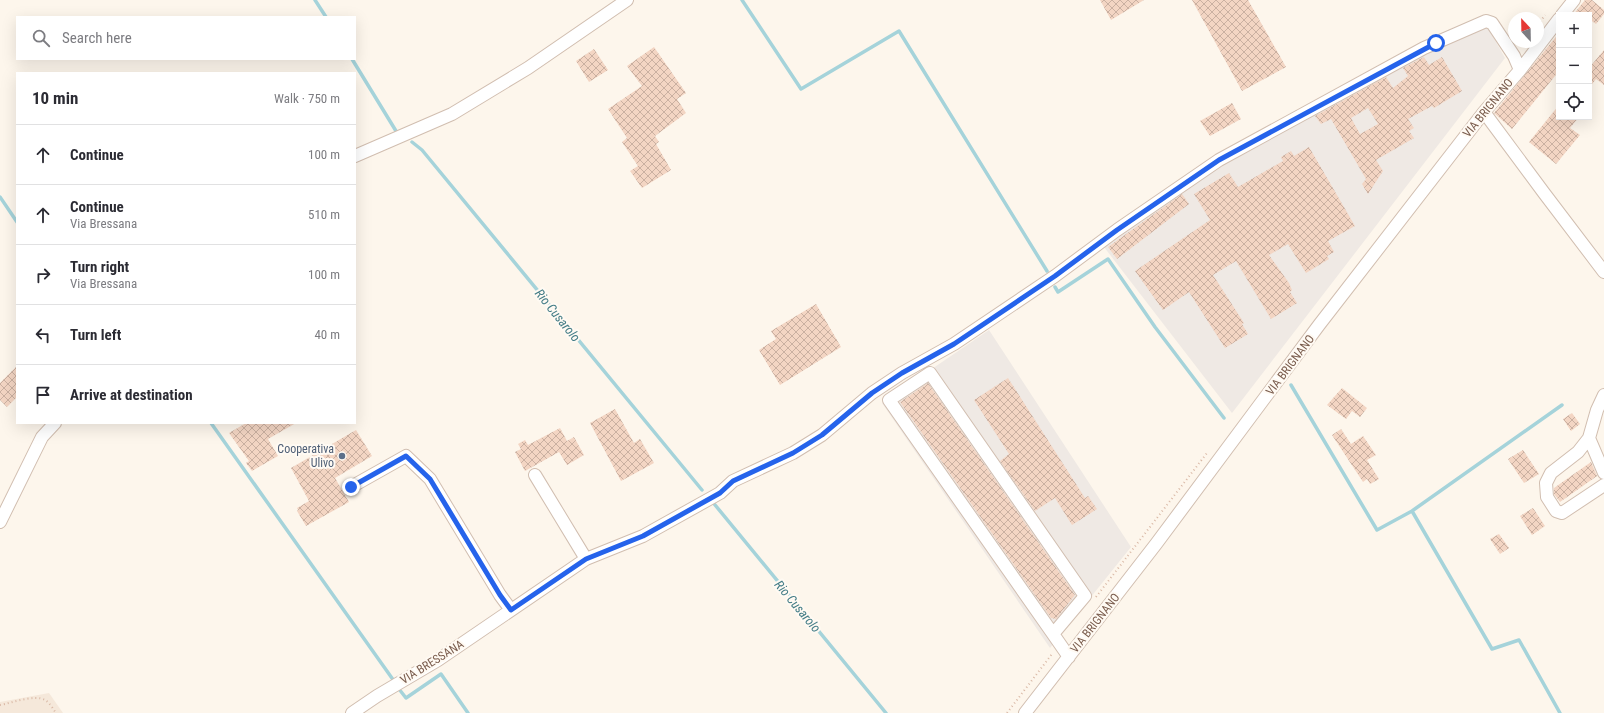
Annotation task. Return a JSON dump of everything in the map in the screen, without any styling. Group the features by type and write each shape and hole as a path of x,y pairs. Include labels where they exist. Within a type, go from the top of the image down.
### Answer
{"street":[{"path":"356,156 452,114 528,68 627,0"},
{"path":"1564,12 1574,0"},
{"name":"VIA BRESSANA","path":"352,713 377,696 438,660 586,559 643,536 720,493 733,481 798,449 822,435 872,393 902,373 954,344 1055,276 1117,230 1219,160 1424,48 1486,21 1492,23 1514,56 1520,70"},
{"name":"VIA BRIGNANO","path":"1025,713 1156,544 1319,325 1484,112 1520,70 1556,23"},
{"path":"1484,112 1604,272"},
{"path":"1053,634 1085,596 930,373 889,400 1069,657"},
{"path":"1604,395 1596,410 1589,438 1578,452 1551,473 1546,483 1547,497 1556,511 1562,513 1604,485"},
{"path":"0,522 42,437 54,424"},
{"path":"1589,438 1604,473"},
{"path":"351,487 406,456 430,479 500,595 511,610"},
{"path":"536,475 586,559"}],"path":[{"path":"0,705 33,698 41,698 47,701 56,713"}],"shaded area":[{"path":"1487,26 1505,58 1232,413 1104,247 1185,187 1429,48"},
{"path":"989,330 1131,547 1050,648 882,403"},
{"path":"49,693 63,713 0,713 0,702"}],"building":[{"path":"1100,0 1144,0 1111,20"},
{"path":"1192,0 1248,0 1286,67 1242,91"},
{"path":"1585,0 1592,0 1604,10 1604,14 1596,24 1592,21 1592,12 1575,12"},
{"path":"1556,37 1556,75 1512,129 1494,113"},
{"path":"654,47 686,93 677,99 686,113 655,136 659,142 656,144 671,170 642,188 630,171 638,166 622,142 627,138 608,109 642,86 627,66"},
{"path":"594,49 608,70 589,82 576,61"},
{"path":"1604,50 1604,85 1596,79 1592,84 1592,64"},
{"path":"1424,57 1429,65 1442,57 1462,91 1434,108 1432,106 1408,119 1414,128 1409,131 1414,138 1376,160 1383,171 1368,194 1362,184 1366,179 1331,119 1321,124 1315,116 1386,77 1393,88 1408,76 1403,68","holes":["1368,108 1378,124 1360,134 1351,118"]},
{"path":"1232,103 1241,119 1210,136 1200,121"},
{"path":"1556,109 1556,120 1577,120 1570,128 1580,135 1556,164 1529,142"},
{"path":"1309,147 1355,226 1328,241 1334,252 1327,256 1329,259 1306,273 1288,244 1269,255 1289,283 1292,290 1290,292 1297,303 1271,319 1236,261 1213,275 1244,323 1242,324 1248,334 1225,348 1189,292 1163,310 1135,271 1210,220 1194,194 1229,173 1238,187 1283,161 1281,157 1291,151 1294,156"},
{"path":"1182,194 1189,204 1117,259 1108,247"},
{"path":"816,304 841,347 780,385 759,350 776,339 771,331"},
{"path":"16,367 16,398 7,407 0,400 0,383"},
{"path":"1008,378 1085,498 1088,496 1097,509 1072,525 1055,498 1035,511 1000,461 1009,454 974,400"},
{"path":"928,383 1075,595 1056,619 1051,618 900,402"},
{"path":"1342,388 1367,408 1360,417 1352,411 1346,419 1327,405"},
{"path":"615,409 634,443 640,439 654,463 621,481 590,423"},
{"path":"1572,413 1580,424 1571,431 1563,419"},
{"path":"244,424 294,424 268,439 278,456 252,471 246,463 249,461 229,433"},
{"path":"560,428 567,441 574,437 584,455 567,465 559,452 525,471 515,452 521,449 518,444 525,440 528,445"},
{"path":"1341,429 1351,444 1363,436 1376,455 1367,460 1379,479 1370,484 1367,479 1363,482 1332,435"},
{"path":"356,430 372,456 335,478 349,502 306,526 297,511 297,508 309,501 291,468"},
{"path":"1523,450 1539,474 1524,483 1508,459"},
{"path":"1591,462 1597,476 1560,502 1554,494 1554,488"},
{"path":"1533,508 1545,526 1532,535 1520,516"},
{"path":"1499,534 1509,548 1500,554 1490,539"}],"waterway":[{"name":"Rio Cusarolo","path":"315,0 325,16"},
{"path":"742,0 801,89 899,31 1047,271"},
{"name":"Rio Cusarolo","path":"353,60 396,131"},
{"name":"Rio Cusarolo","path":"412,142 422,150 702,490"},
{"path":"0,197 16,221"},
{"path":"1055,287 1058,292 1108,259 1155,327 1224,418"},
{"path":"1291,385 1377,530 1412,511 1562,405"},
{"path":"212,424 394,681"},
{"name":"Rio Cusarolo","path":"711,500 886,713"},
{"path":"1412,511 1492,649 1519,640 1560,713"},
{"path":"399,689 406,698 441,674 468,713"}],"place":[{"name":"Cooperativa Ulivo","path":"342,456"}],"route":[{"path":"351,487 406,456 430,479 500,595 511,610 586,559 643,536 720,493 733,481 793,453 822,435 872,393 902,373 954,344 1055,276 1117,230 1219,160 1424,48 1436,43"}]}
